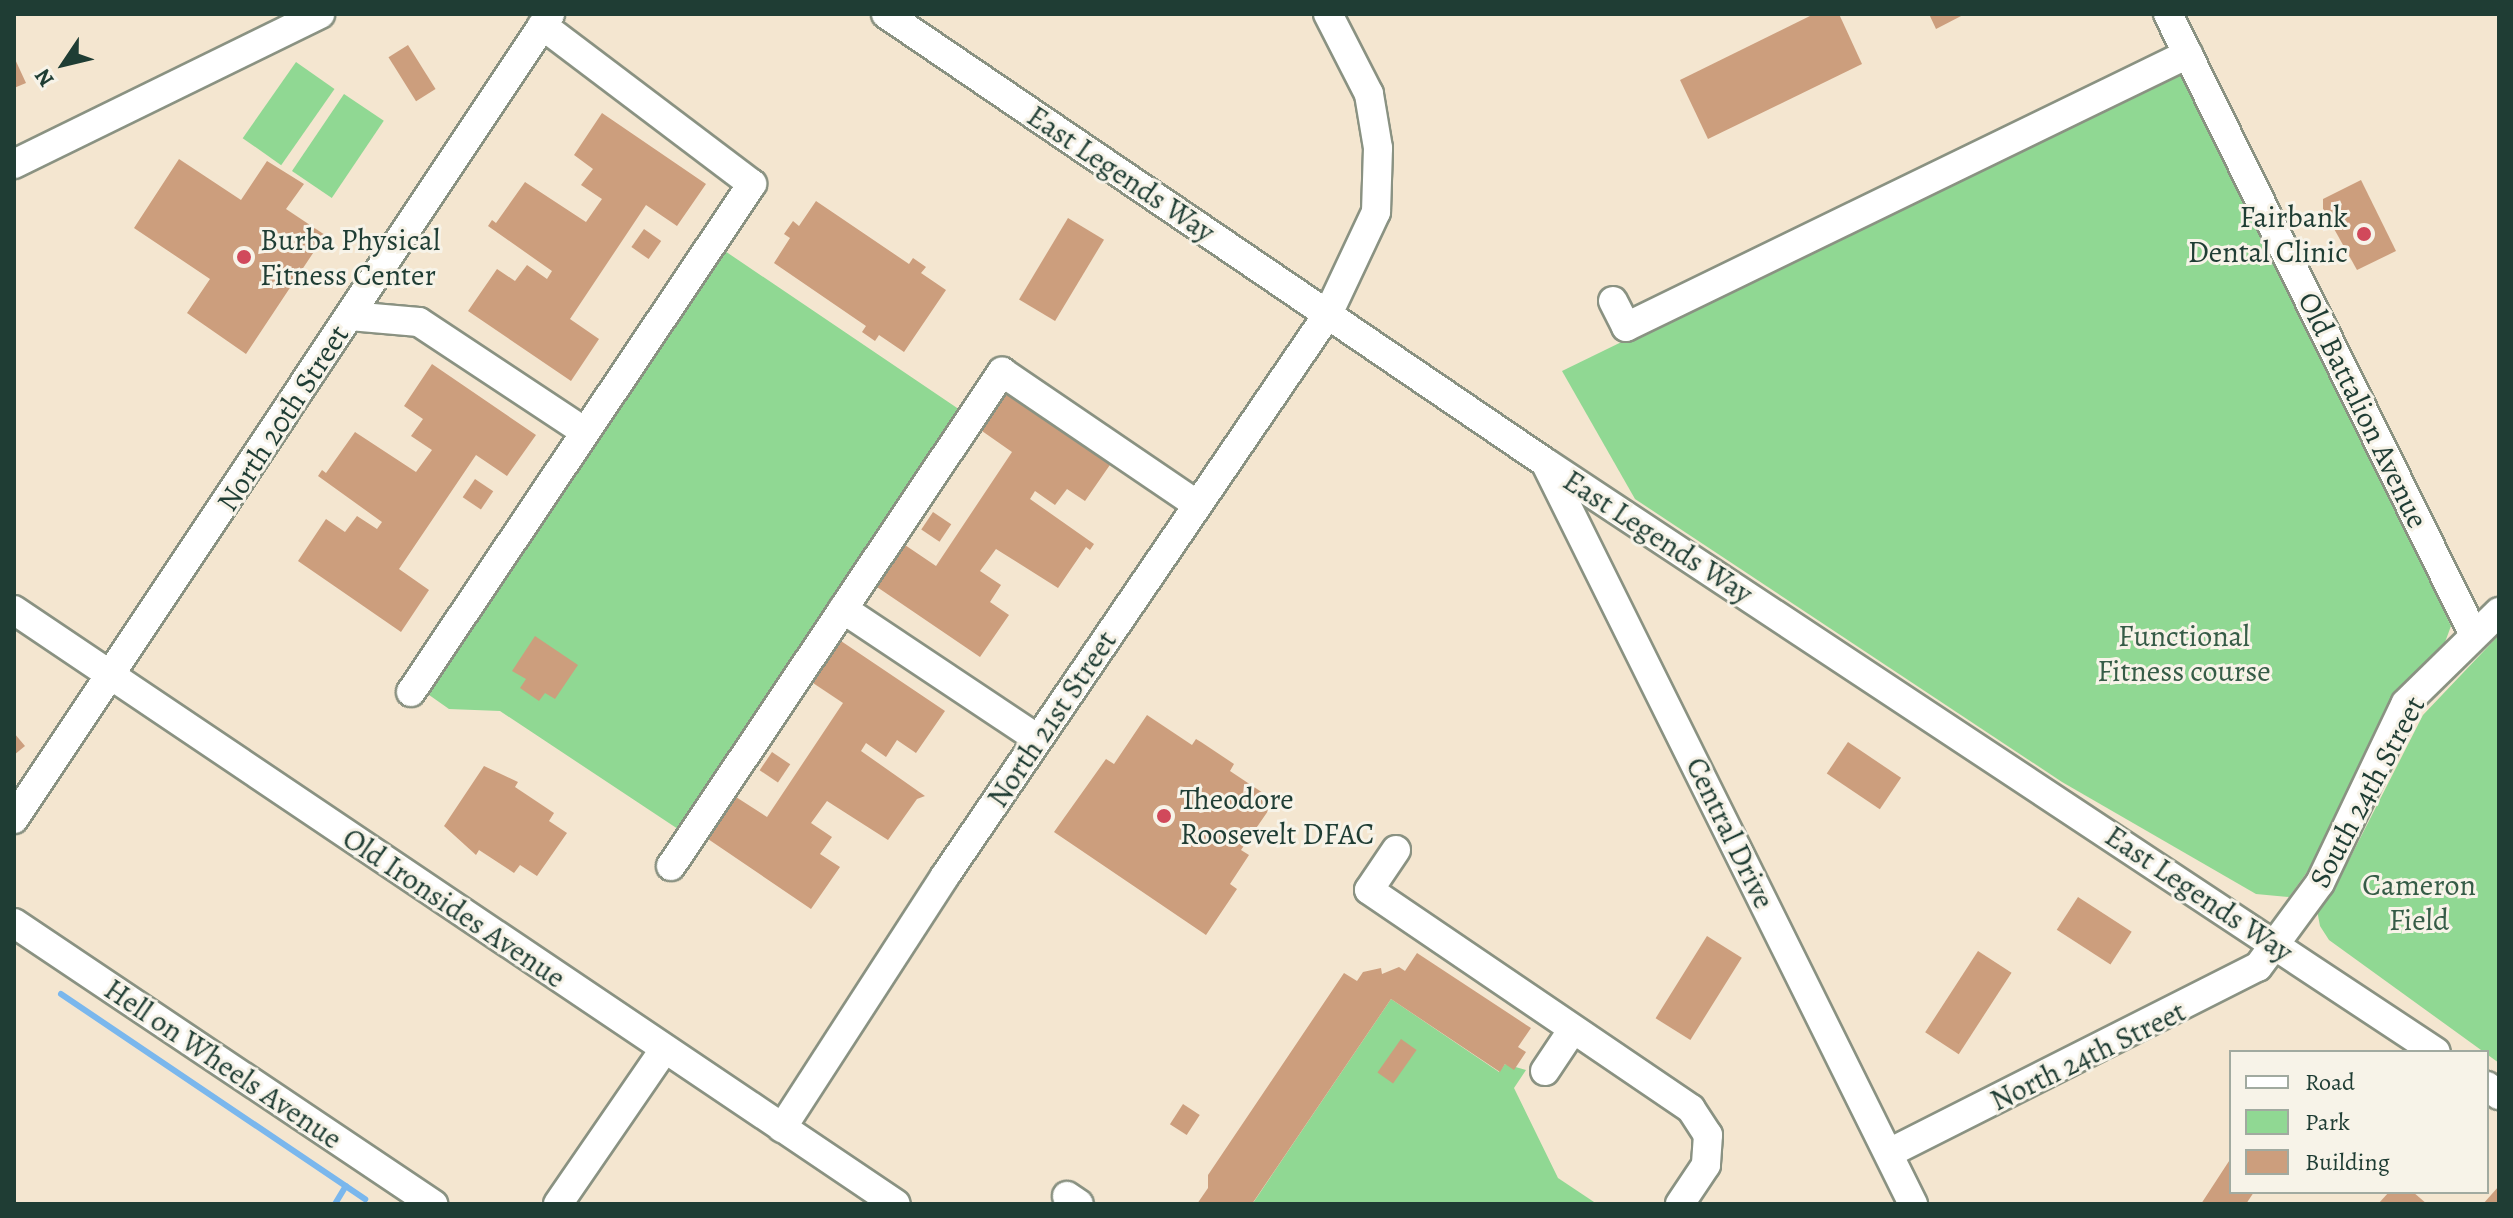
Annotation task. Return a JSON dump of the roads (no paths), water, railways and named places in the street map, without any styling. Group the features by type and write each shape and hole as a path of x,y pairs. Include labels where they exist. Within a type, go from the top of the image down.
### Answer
{"street":[{"path":"14,164 320,14"},
{"name":"East Legends Way","path":"886,14 1546,463 2433,1050"},
{"path":"1328,14 1369,94 1378,148 1376,212 1328,314"},
{"name":"Old Battalion Avenue","path":"2168,14 2473,633"},
{"path":"411,692 752,184 546,20"},
{"name":"North 20th Street","path":"14,819 546,20"},
{"path":"1613,301 1626,327 2188,54"},
{"name":"North 21st Street","path":"782,1128 1038,739 1328,314"},
{"path":"350,316 419,322 585,432"},
{"path":"671,866 1002,372 1196,504"},
{"name":"Central Drive","path":"1546,463 1913,1204"},
{"path":"843,609 1038,739"},
{"name":"Old Ironsides Avenue","path":"14,610 896,1204"},
{"name":"South 24th Street","path":"2278,947 2320,883 2406,703 2473,633 2499,612"},
{"path":"1396,850 1369,890 1691,1109 1708,1135 1706,1165 1680,1204"},
{"name":"Hell on Wheels Avenue","path":"14,923 433,1204"},
{"name":"North 24th Street","path":"1889,1153 2241,980 2278,947"},
{"path":"1545,1071 1573,1029"},
{"path":"558,1204 664,1050"}],"waterway":[{"path":"61,994 365,1199"},
{"path":"335,1204 346,1186"}],"place":[{"name":"Fairbank Dental Clinic","path":"2364,234"},
{"name":"Burba Physical Fitness Center","path":"244,257"},
{"name":"Theodore Roosevelt DFAC","path":"1164,816"}],"park label":[{"name":"Functional Fitness course","path":"2184,653"},
{"name":"Cameron Field","path":"2419,902"}]}
